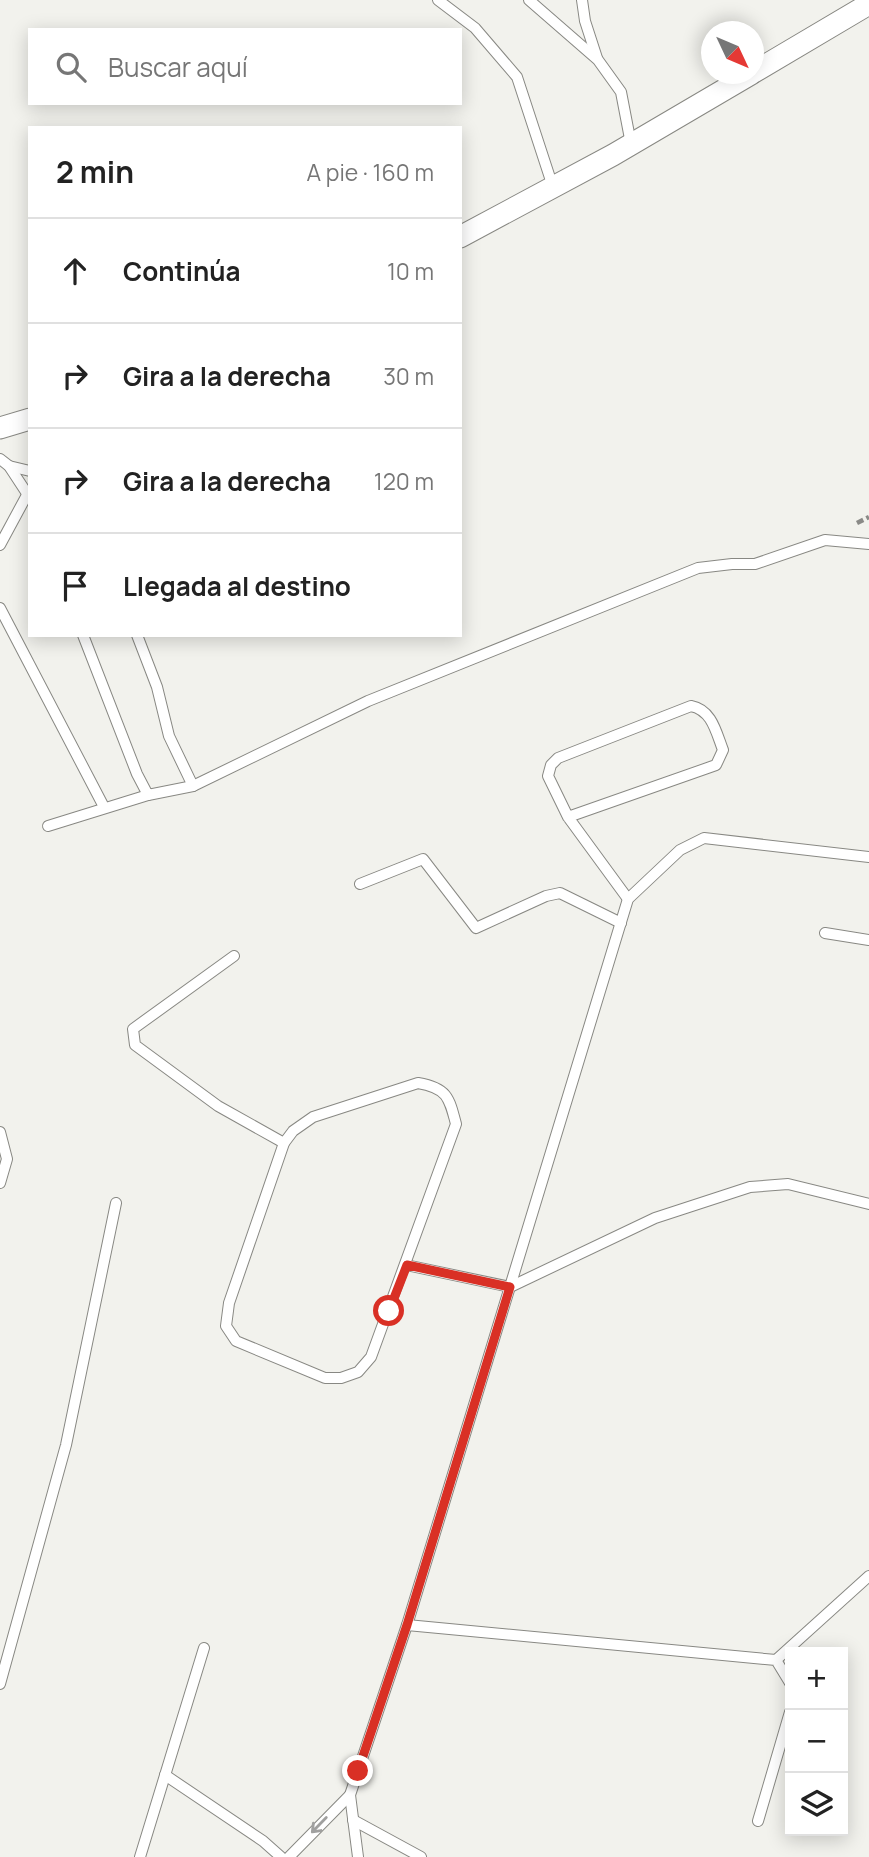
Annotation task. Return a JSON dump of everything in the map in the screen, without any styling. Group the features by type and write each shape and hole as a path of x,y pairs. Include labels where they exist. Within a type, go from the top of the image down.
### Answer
{"street":[{"path":"764,66 869,4"},
{"path":"462,235 631,144 733,84"},
{"path":"0,428 28,420"}],"lane":[{"path":"438,0 475,28 517,77 553,187"},
{"path":"529,0 598,61 621,92 631,144"},
{"path":"582,0 585,21 598,61"},
{"path":"4,462 28,470"},
{"path":"4,462 28,495"},
{"path":"0,545 28,498"},
{"path":"48,826 104,807 193,786 368,701 698,568 755,564 825,540 869,544"},
{"path":"0,608 104,807"},
{"path":"84,637 137,774 148,795"},
{"path":"138,637 157,687 169,736 193,786"},
{"path":"568,817 716,765 723,750 708,714 691,706 558,758 551,765 548,776 568,817 628,899"},
{"path":"358,1857 350,1795 407,1625 628,899 680,850 705,838 869,857"},
{"path":"360,884 423,859 477,928 547,896 560,893 621,923"},
{"path":"825,933 869,940"},
{"path":"234,956 133,1029 135,1045 218,1106 284,1143"},
{"path":"418,1083 436,1086 450,1102 456,1124 407,1265 371,1357 358,1372 341,1378 325,1378 236,1340 226,1325 229,1303 284,1143 293,1131 313,1116 418,1083"},
{"path":"0,1132 7,1159 0,1183"},
{"path":"407,1265 510,1287 655,1218 750,1187 788,1184 869,1204"},
{"path":"0,1684 66,1445 116,1203"},
{"path":"407,1625 776,1660 869,1576"},
{"path":"140,1857 204,1648"},
{"path":"776,1660 785,1675"},
{"path":"758,1821 785,1729"},
{"path":"165,1775 263,1841 281,1857"},
{"path":"289,1857 350,1795"},
{"path":"353,1820 421,1857"}],"route":[{"path":"358,1771 407,1625 510,1287 407,1265 389,1311"}]}
